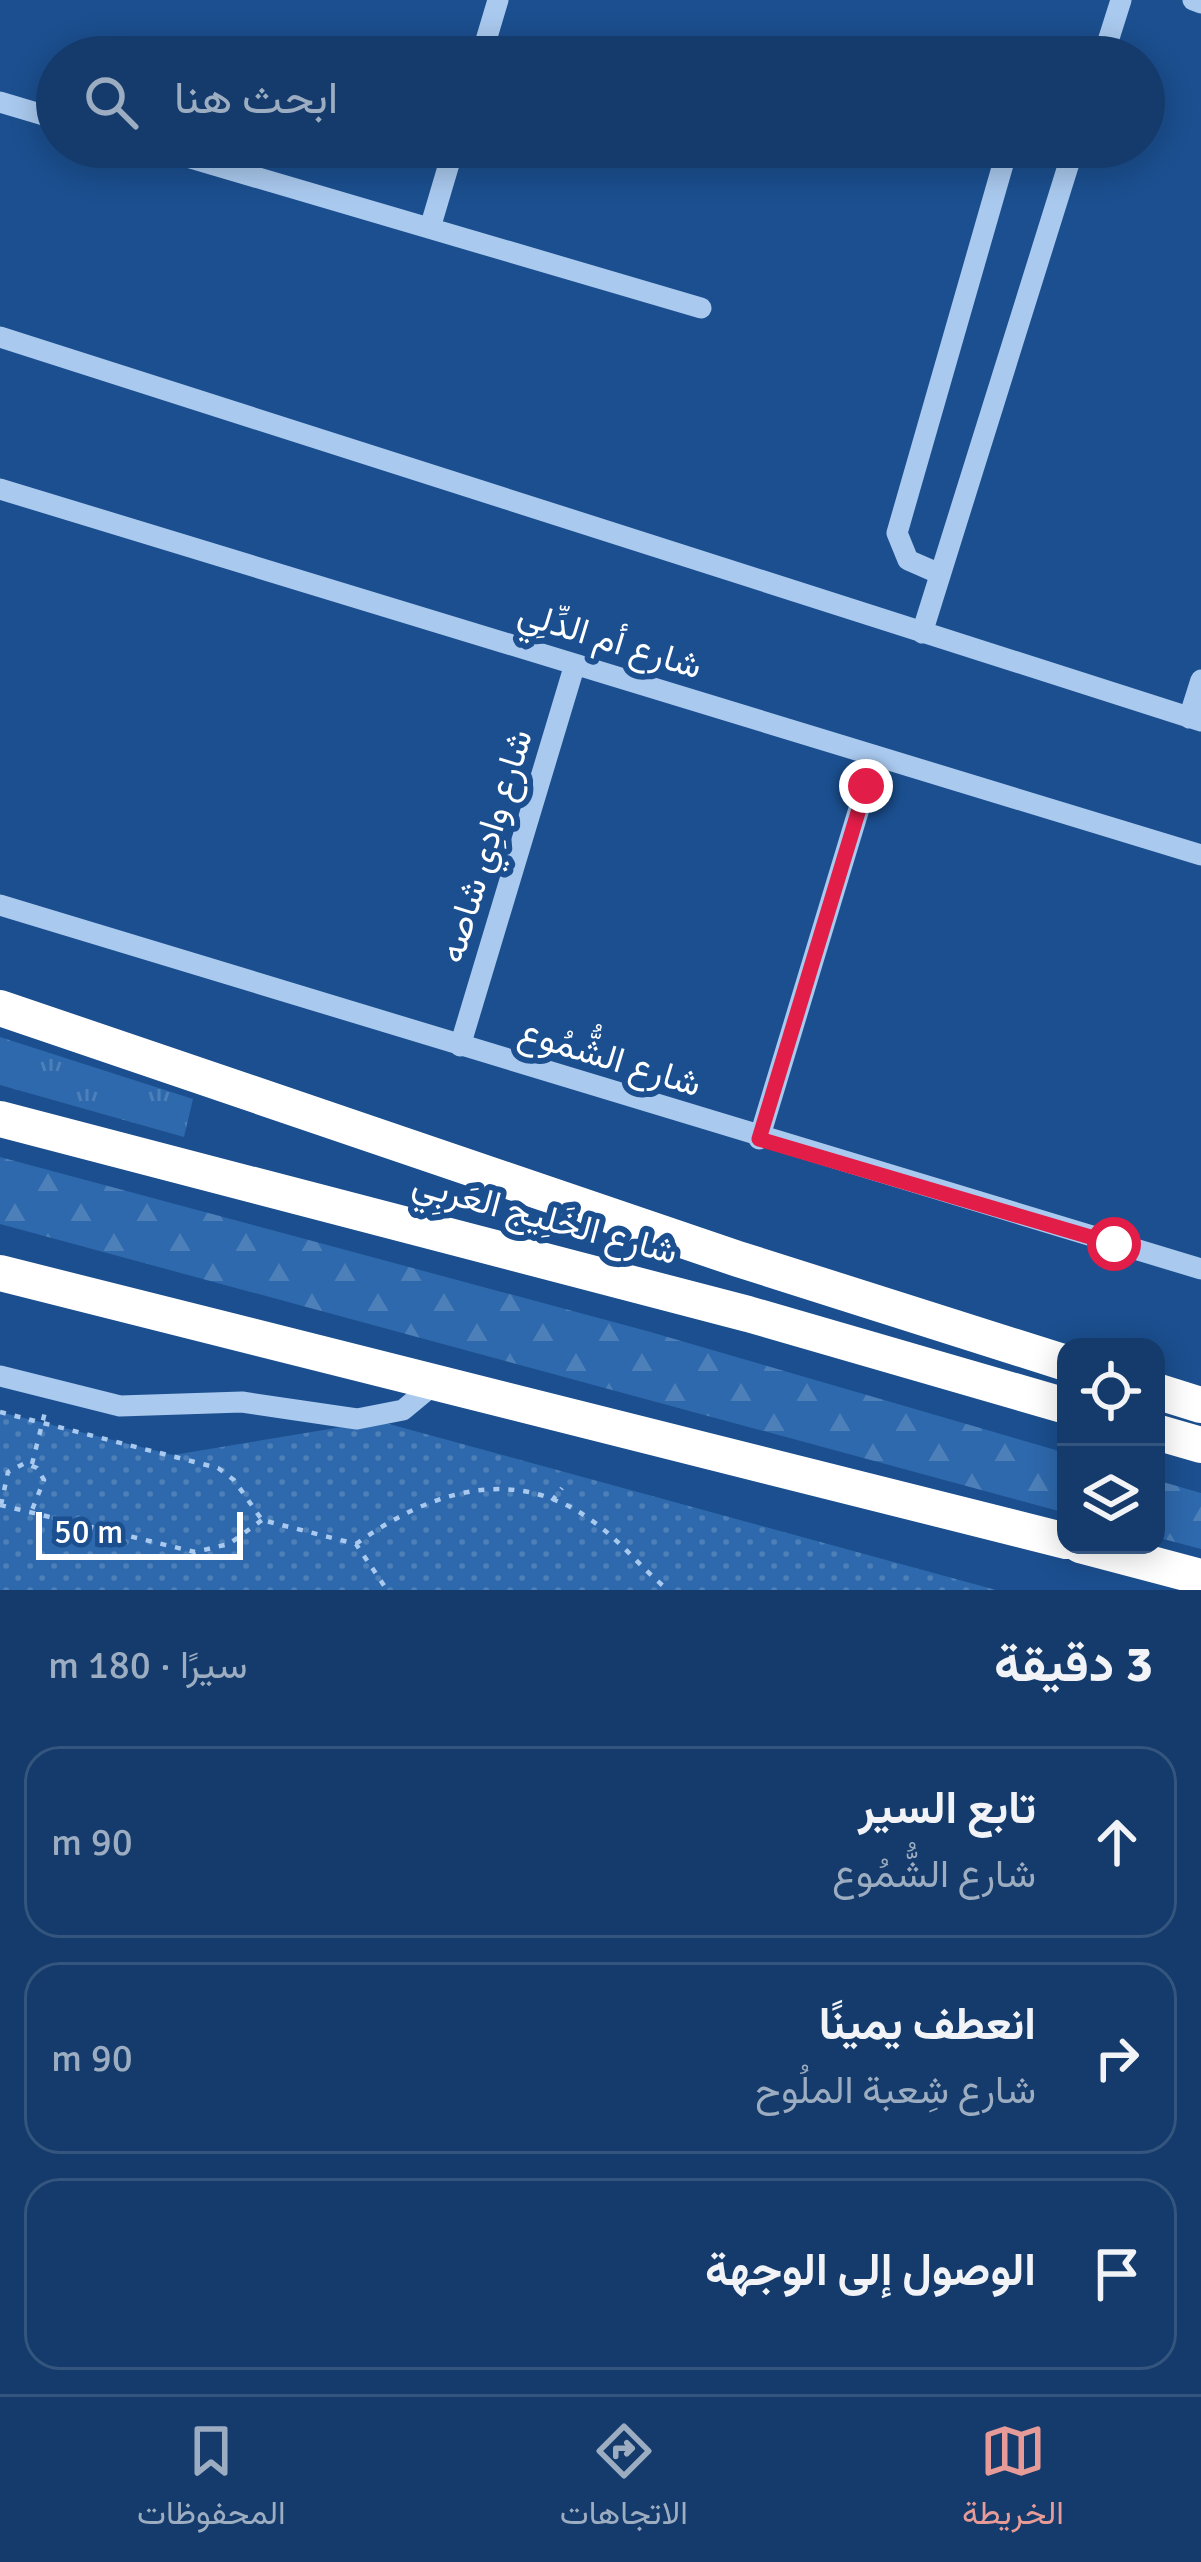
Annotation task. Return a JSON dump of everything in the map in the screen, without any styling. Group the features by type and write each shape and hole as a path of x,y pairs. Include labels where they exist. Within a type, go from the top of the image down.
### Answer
{"highway":[{"path":"0,1008 738,1259 1057,1360"},
{"name":"شارع الخَلِيج العَربِي","path":"0,1119 748,1314 1057,1403"},
{"path":"0,1273 1057,1539"},
{"path":"1165,1394 1201,1406"},
{"path":"1165,1435 1201,1445"},
{"path":"1114,1554 1201,1577"}],"street":[{"path":"487,36 498,0"},
{"path":"1109,36 1120,0"},
{"path":"0,102 36,113"},
{"path":"225,168 701,308"},
{"path":"430,228 448,168"},
{"path":"940,574 908,560 896,533 1002,168"},
{"path":"922,633 1067,168"},
{"path":"0,337 1195,719 1201,680"},
{"name":"شارع أم الدِّلِي","path":"0,489 1201,855"},
{"name":"شارع وادِي شاصه","path":"460,1046 575,664"},
{"path":"759,1139 875,755"},
{"name":"شارع الشُّمُوع","path":"0,905 759,1139 1201,1269"},
{"path":"0,1376 120,1406 242,1402 357,1419 403,1410 438,1381"}],"path":[{"path":"32,1464 52,1390"},
{"path":"0,1412 218,1468 234,1480 262,1520 356,1544 387,1590"},
{"path":"32,1464 18,1464 8,1472 0,1505 195,1552 230,1544 262,1520"},
{"path":"31,1512 44,1480 32,1464"},
{"path":"356,1544 421,1502 455,1491 491,1488 552,1501 592,1520 668,1590"},
{"path":"552,1501 562,1488"}],"green space":[{"path":"0,1037 193,1099 184,1137 0,1085"},
{"path":"0,1157 647,1331 1057,1450 1057,1511 0,1224"},
{"path":"0,1412 173,1455 378,1421 996,1590 0,1590"},
{"path":"1165,1483 1201,1493 1201,1549 1165,1539"}],"route":[{"path":"866,786 759,1139 1114,1244"}]}
